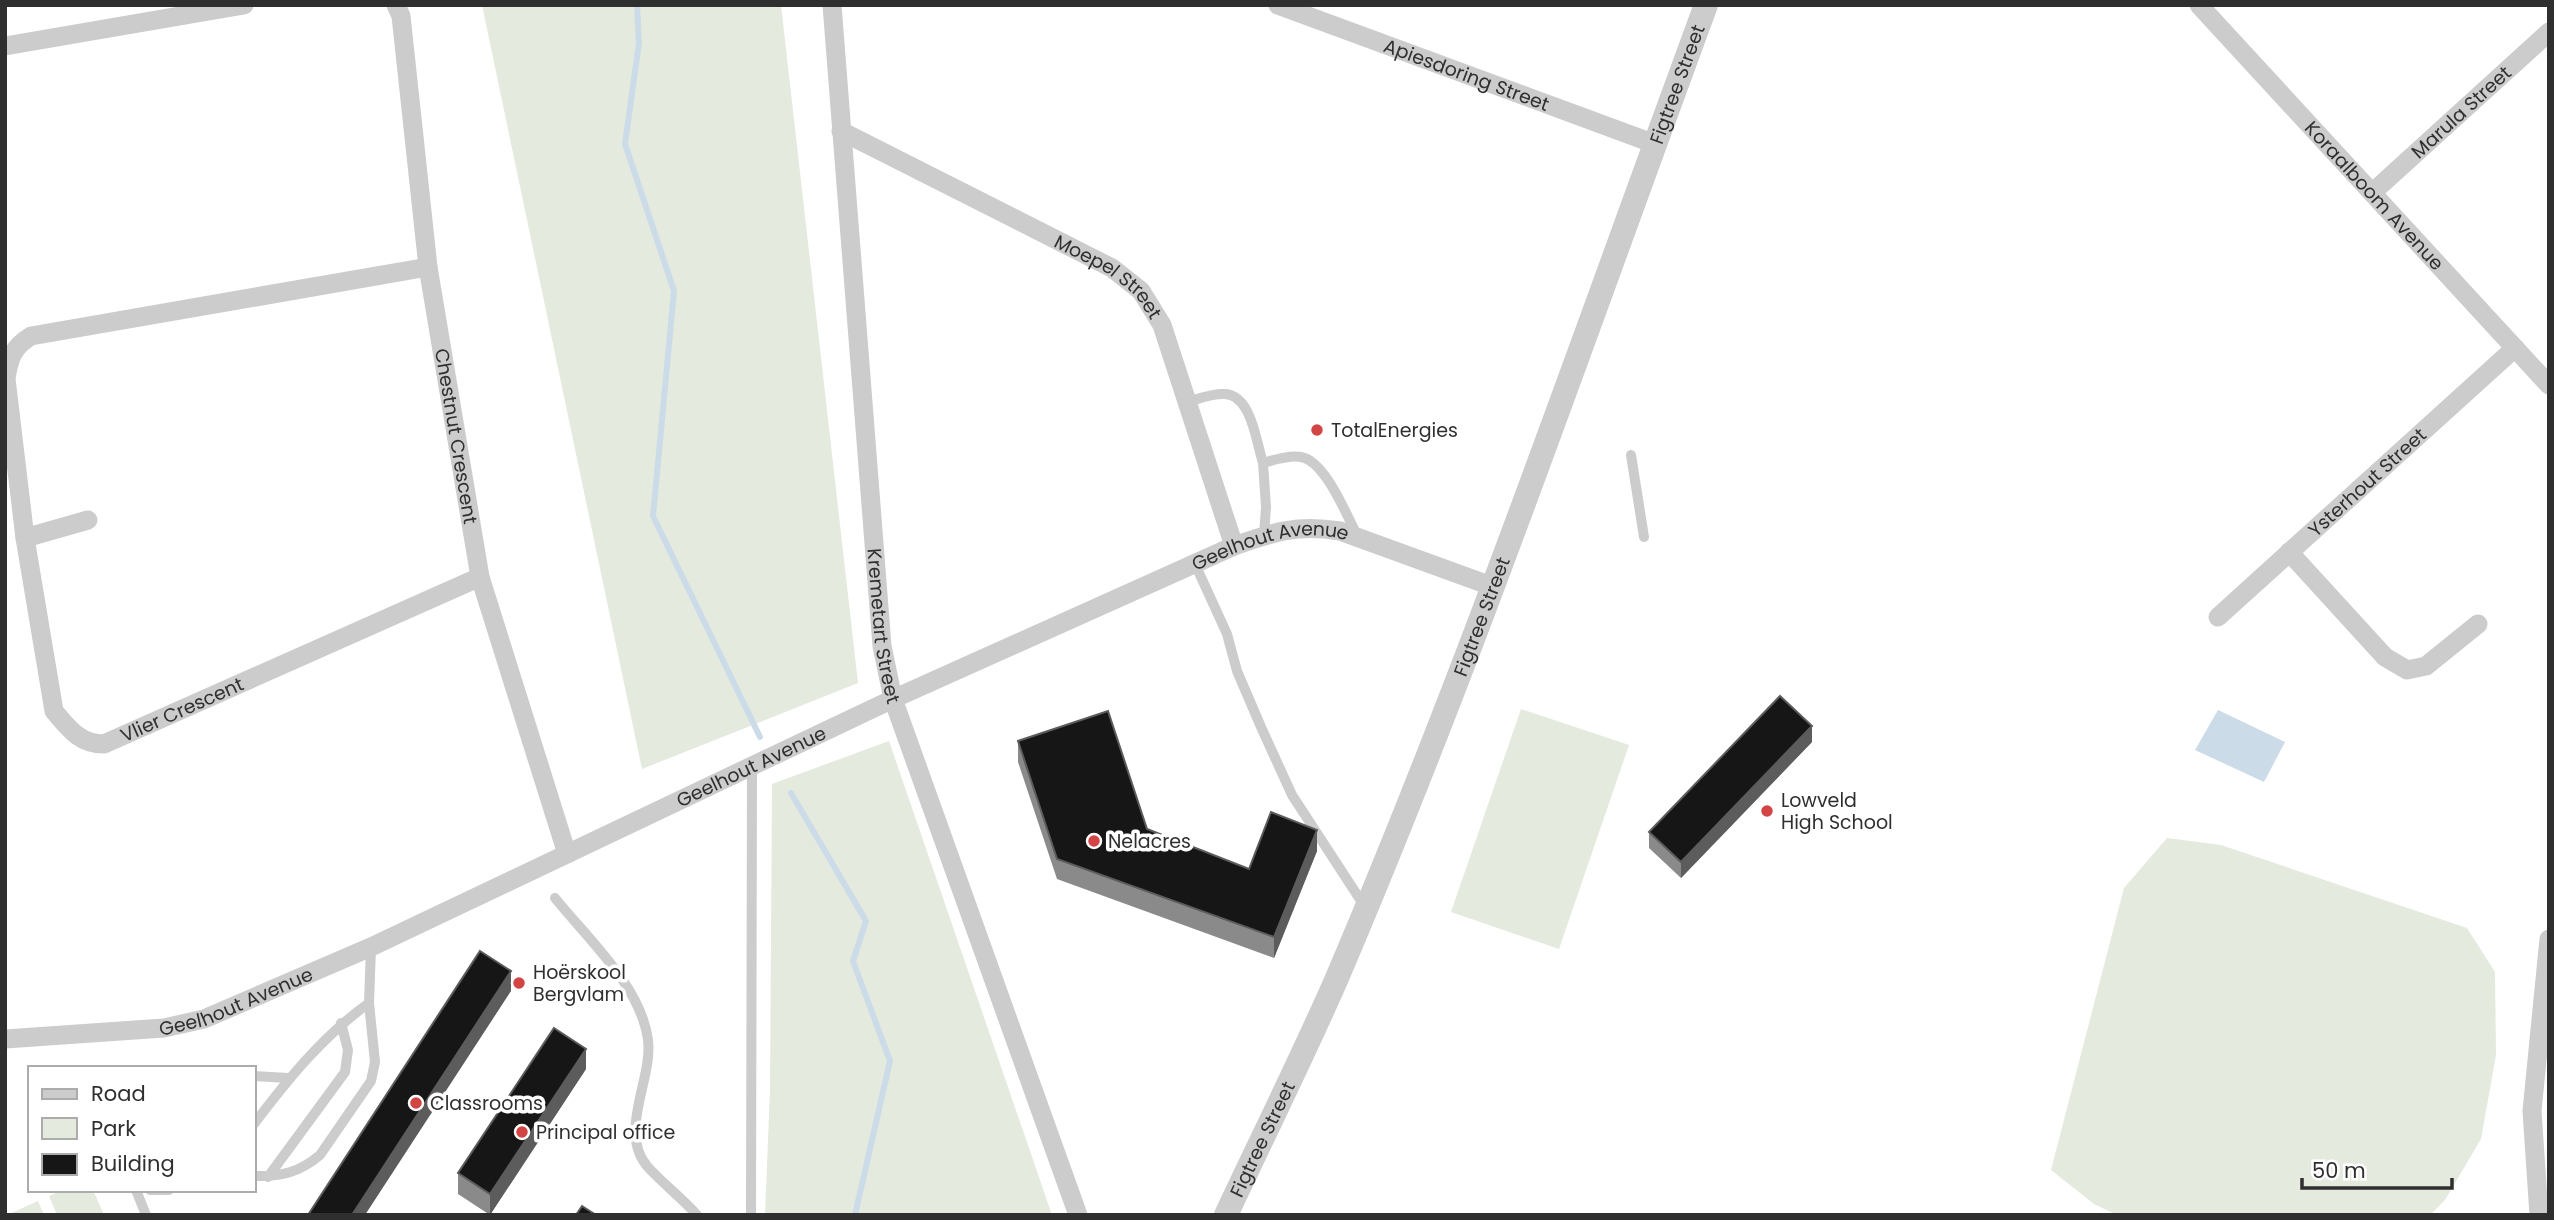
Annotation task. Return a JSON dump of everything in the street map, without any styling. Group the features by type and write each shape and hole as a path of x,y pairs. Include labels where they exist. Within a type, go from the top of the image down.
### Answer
{"street":[{"path":"5,46 244,5"},
{"name":"Chestnut Crescent","path":"396,5 401,16 428,267 480,578 567,855"},
{"name":"Kremetart Street","path":"832,5 882,646 893,699 1078,1215"},
{"name":"Apiesdoring Street","path":"1278,5 1655,144"},
{"name":"Figtree Street","path":"1226,1215 1336,979 1494,587 1706,5"},
{"name":"Koraalboom Avenue","path":"2199,5 2549,385"},
{"name":"Marula Street","path":"2373,192 2549,32"},
{"name":"Moepel Street","path":"841,131 1112,268 1141,291 1162,325 1234,546"},
{"name":"Vlier Crescent","path":"428,267 31,336 17,345 9,359 6,379 26,538 54,711 71,731 88,744 104,744 480,578"},
{"name":"Ysterhout Street","path":"2218,617 2515,348"},
{"path":"26,538 88,520"},
{"name":"Geelhout Avenue","path":"5,1039 164,1028 204,1018 371,947 893,699 1234,546 1281,529 1314,527 1359,538 1494,587"},
{"path":"2289,552 2385,657 2407,670 2426,666 2478,624"},
{"path":"2539,1215 2532,1111 2549,939"}],"lane":[{"path":"1186,402 1224,394 1239,398 1246,408 1263,463 1266,507 1264,536"},
{"path":"1631,455 1644,537"},
{"path":"1263,463 1299,456 1316,464 1359,538"},
{"path":"1195,564 1227,634 1237,671 1292,795 1365,908"},
{"path":"751,1215 752,765"},
{"path":"555,898 618,975 642,1017 649,1042 635,1139 646,1165 697,1215"},
{"path":"256,1176 296,1172 320,1155 370,1081 375,1048 369,1003 371,947"},
{"path":"256,1121 288,1078 341,1023 369,1003"},
{"path":"268,1177 345,1072 348,1050 341,1023"},
{"path":"256,1076 288,1078"},
{"path":"137,1192 146,1215"}],"green space":[{"path":"482,5 781,5 858,683 642,769"},
{"path":"1521,709 1629,745 1559,949 1451,912"},
{"path":"889,741 1052,1215 765,1215 770,1091 772,784"},
{"path":"2167,838 2221,845 2467,928 2495,972 2496,1055 2481,1139 2445,1200 2430,1215 2117,1215 2094,1204 2051,1170 2124,888"},
{"path":"58,1192 94,1192 104,1215 57,1215 49,1196"},
{"path":"38,1201 44,1215 7,1215"}],"water":[{"path":"2218,710 2285,742 2264,782 2195,750"}],"building":[{"path":"1780,696 1812,726 1681,862 1649,832"},
{"name":"Nelacres","path":"1108,711 1147,829 1249,869 1271,812 1317,830 1274,937 1057,859 1018,741"},
{"name":"Classrooms","path":"480,951 511,971 352,1215 308,1215"},
{"name":"Principal office","path":"554,1028 586,1049 490,1194 458,1173"},
{"path":"582,1206 596,1215 576,1215"}],"waterway":[{"path":"637,5 639,43 625,144 674,291 653,516 760,737"},
{"path":"791,793 866,921 853,961 890,1061 855,1215"}],"place":[{"name":"TotalEnergies","path":"1317,430"},
{"name":"Lowveld High School","path":"1767,811"},
{"name":"Nelacres","path":"1094,841"},
{"name":"Hoërskool Bergvlam","path":"519,983"},
{"name":"Classrooms","path":"416,1103"},
{"name":"Principal office","path":"522,1132"}]}
